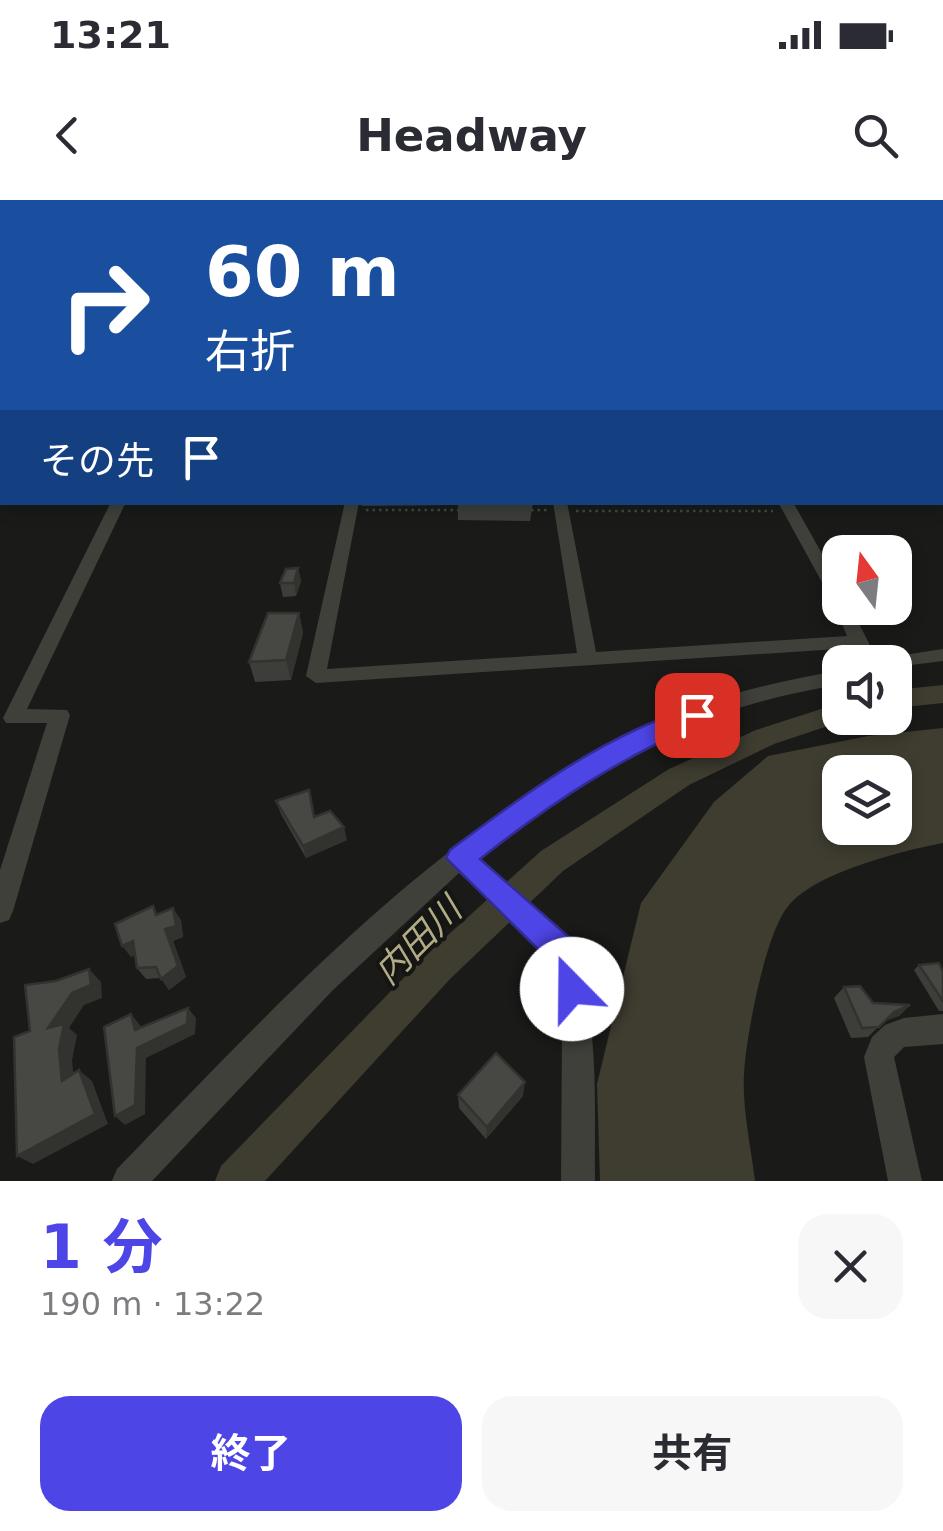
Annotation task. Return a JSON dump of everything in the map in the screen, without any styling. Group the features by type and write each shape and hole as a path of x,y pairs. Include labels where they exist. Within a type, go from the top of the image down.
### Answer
{"street":[{"path":"0,911 60,715 13,718 118,505"},
{"path":"351,506 316,676 861,640"},
{"path":"561,506 588,660"},
{"path":"787,507 822,571"},
{"path":"852,625 863,645"},
{"path":"912,659 943,655"},
{"path":"129,1181 358,945 536,798 638,740 734,701 822,681"},
{"path":"460,858 559,948 576,1010 578,1181"},
{"path":"905,1181 879,1057 882,1046 892,1035 943,1029"}],"path":[{"path":"351,506 467,510"},
{"path":"524,510 561,506 787,507"}],"shaded area":[{"path":"943,728 943,843 839,873 802,893 780,919 758,986 744,1074 755,1181 600,1181 597,1084 641,903 714,802 768,756 868,736 912,735 912,731"}],"building":[{"path":"298,568 294,583 280,583 286,569"},
{"path":"268,613 299,613 286,660 249,662"},
{"path":"309,790 314,817 330,811 344,827 303,846 276,801"},
{"path":"153,906 156,915 173,908 176,926 165,929 178,966 161,979 156,967 137,968 133,941 122,946 115,924"},
{"path":"939,963 943,972 943,1001 919,965"},
{"path":"89,969 91,985 72,993 48,1028 64,1024 59,1049 62,1081 79,1070 95,1114 17,1156 14,1037 30,1031 25,985 56,981"},
{"path":"860,986 873,1003 910,1005 894,1012 879,1027 862,1028 844,987"},
{"path":"188,1008 187,1024 137,1048 135,1105 115,1116 104,1027 131,1014 135,1030"},
{"path":"496,1053 525,1082 487,1127 458,1095"}],"waterway":[{"name":"内田川","path":"912,697 943,694"},
{"name":"内田川","path":"236,1181 438,967 552,861 679,777 765,737 822,718"}],"route":[{"path":"572,989 559,948 460,858 551,789 638,740 697,715"}]}
